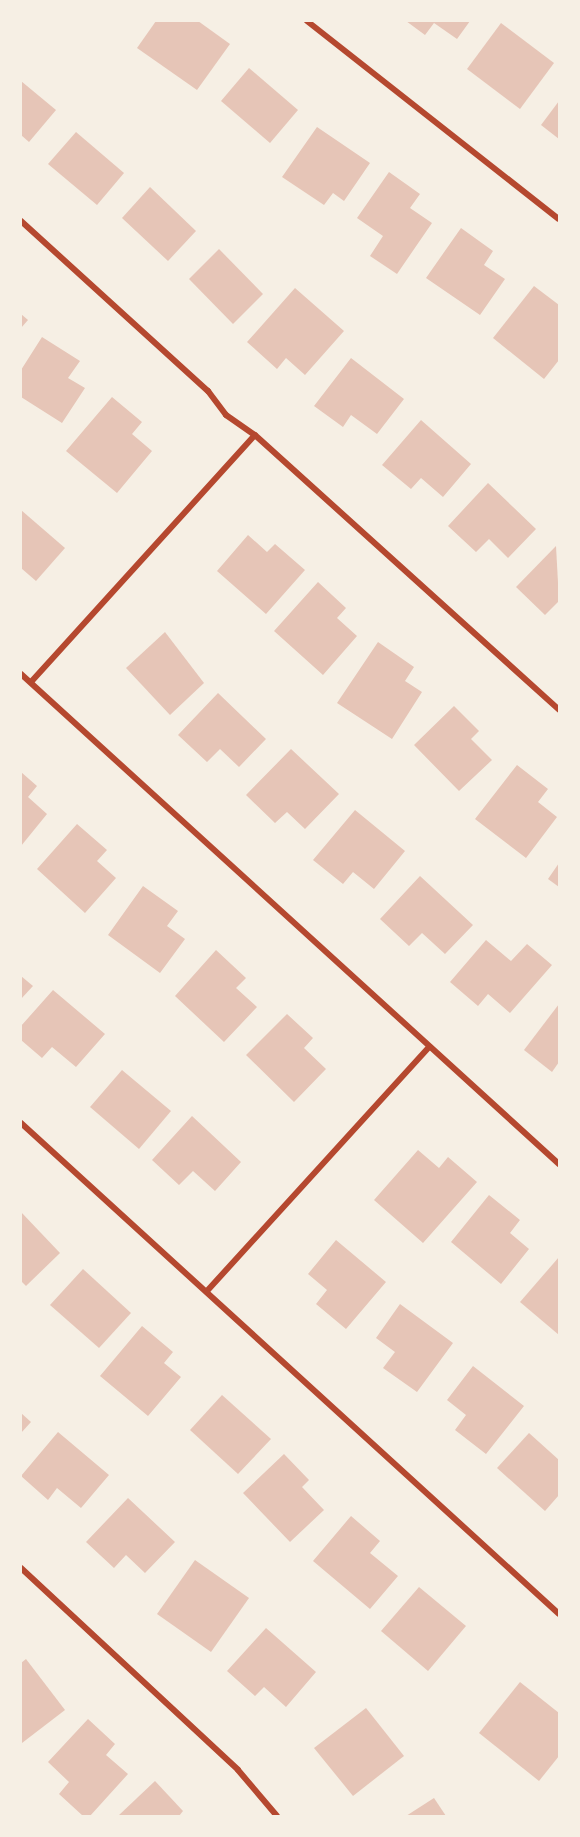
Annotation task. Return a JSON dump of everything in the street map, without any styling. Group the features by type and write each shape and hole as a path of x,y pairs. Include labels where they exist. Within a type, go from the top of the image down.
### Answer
{"street":[{"path":"308,21 559,219"},
{"path":"21,221 208,391 226,415 255,435 559,710"},
{"path":"31,682 255,435"},
{"path":"21,674 559,1164"},
{"path":"207,1291 429,1047"},
{"path":"21,1123 559,1614"},
{"path":"21,1568 238,1770 277,1816"}],"building":[{"path":"156,21 198,21 230,44 197,90 137,48"},
{"path":"406,21 470,21 457,39 434,23 425,35"},
{"path":"501,23 554,63 520,109 467,69"},
{"path":"249,68 298,110 270,143 221,101"},
{"path":"21,81 56,110 29,142 21,135"},
{"path":"559,101 559,139 541,125"},
{"path":"317,127 370,163 344,201 333,193 324,205 282,177"},
{"path":"76,132 124,173 97,205 48,164"},
{"path":"389,172 420,194 410,208 432,223 397,274 370,256 383,236 357,218"},
{"path":"150,187 196,231 168,261 122,218"},
{"path":"461,228 493,251 484,265 505,279 480,315 426,278"},
{"path":"219,249 263,294 233,324 189,279"},
{"path":"534,286 559,305 559,360 544,379 493,338"},
{"path":"295,288 344,331 305,375 286,358 277,369 247,342"},
{"path":"21,314 28,320 21,328"},
{"path":"42,337 80,361 68,378 85,388 62,423 21,397 21,370"},
{"path":"351,358 404,399 377,434 351,415 343,427 314,406"},
{"path":"112,397 142,422 132,434 152,451 117,493 66,451"},
{"path":"421,420 471,464 443,497 421,478 411,489 382,465"},
{"path":"488,483 536,529 508,558 489,539 476,552 448,526"},
{"path":"21,510 65,548 36,581 21,568"},
{"path":"248,535 267,552 275,544 305,570 266,614 217,571"},
{"path":"556,546 559,601 545,615 516,587"},
{"path":"318,582 346,608 337,618 357,636 323,675 274,631"},
{"path":"165,632 204,683 170,715 126,668"},
{"path":"378,642 414,667 405,681 422,692 392,739 337,703"},
{"path":"218,693 266,739 239,767 220,749 207,762 178,735"},
{"path":"454,706 479,731 471,739 492,760 459,791 414,745"},
{"path":"291,749 339,794 305,829 287,812 275,823 246,795"},
{"path":"517,765 548,789 538,802 557,817 526,858 475,819"},
{"path":"21,772 37,786 28,797 47,814 21,846"},
{"path":"355,810 405,851 374,889 353,872 343,884 313,860"},
{"path":"77,824 107,850 97,861 116,878 85,913 37,869"},
{"path":"559,863 559,887 548,879"},
{"path":"420,876 473,925 445,954 422,933 409,946 380,919"},
{"path":"143,886 178,911 167,926 185,939 160,973 108,935"},
{"path":"486,940 511,961 527,944 552,965 510,1013 488,994 478,1006 450,982"},
{"path":"216,950 246,978 236,988 257,1007 224,1042 175,996"},
{"path":"21,976 33,986 21,999"},
{"path":"53,990 105,1034 76,1067 52,1047 42,1058 21,1040 21,1026"},
{"path":"559,1004 559,1062 552,1072 524,1050"},
{"path":"287,1014 313,1038 304,1048 326,1069 294,1102 246,1055"},
{"path":"122,1070 171,1111 139,1149 90,1107"},
{"path":"192,1116 241,1162 215,1191 193,1171 179,1185 152,1160"},
{"path":"418,1150 439,1168 448,1157 477,1182 423,1243 374,1200"},
{"path":"489,1195 520,1220 510,1233 529,1249 501,1284 451,1242"},
{"path":"21,1212 60,1253 26,1286 21,1281"},
{"path":"336,1240 386,1282 346,1329 316,1304 327,1290 308,1274"},
{"path":"559,1257 559,1335 520,1302"},
{"path":"83,1269 131,1313 99,1348 50,1305"},
{"path":"400,1304 453,1343 417,1392 383,1368 395,1352 376,1338"},
{"path":"142,1326 173,1352 164,1363 181,1377 148,1416 100,1376"},
{"path":"473,1366 524,1406 486,1454 455,1430 466,1415 447,1400"},
{"path":"222,1395 271,1439 238,1474 190,1430"},
{"path":"21,1413 31,1422 21,1433"},
{"path":"58,1432 109,1475 81,1508 57,1488 48,1500 21,1476"},
{"path":"529,1433 559,1460 559,1495 545,1511 497,1468"},
{"path":"284,1454 309,1480 302,1487 324,1510 290,1542 243,1493"},
{"path":"128,1498 175,1542 145,1573 126,1555 114,1568 86,1542"},
{"path":"351,1516 380,1541 370,1553 398,1576 370,1609 313,1561"},
{"path":"195,1560 249,1598 211,1652 157,1614"},
{"path":"419,1587 466,1626 428,1671 381,1631"},
{"path":"266,1628 316,1672 286,1707 264,1687 255,1696 227,1671"},
{"path":"26,1659 65,1710 22,1743 21,1663"},
{"path":"520,1682 559,1713 559,1756 539,1781 479,1733"},
{"path":"366,1708 404,1756 353,1796 314,1748"},
{"path":"88,1719 115,1744 106,1755 128,1774 90,1816 83,1816 59,1794 69,1782 48,1762"},
{"path":"155,1781 183,1811 179,1816 118,1816"},
{"path":"434,1798 446,1816 406,1816"}]}
